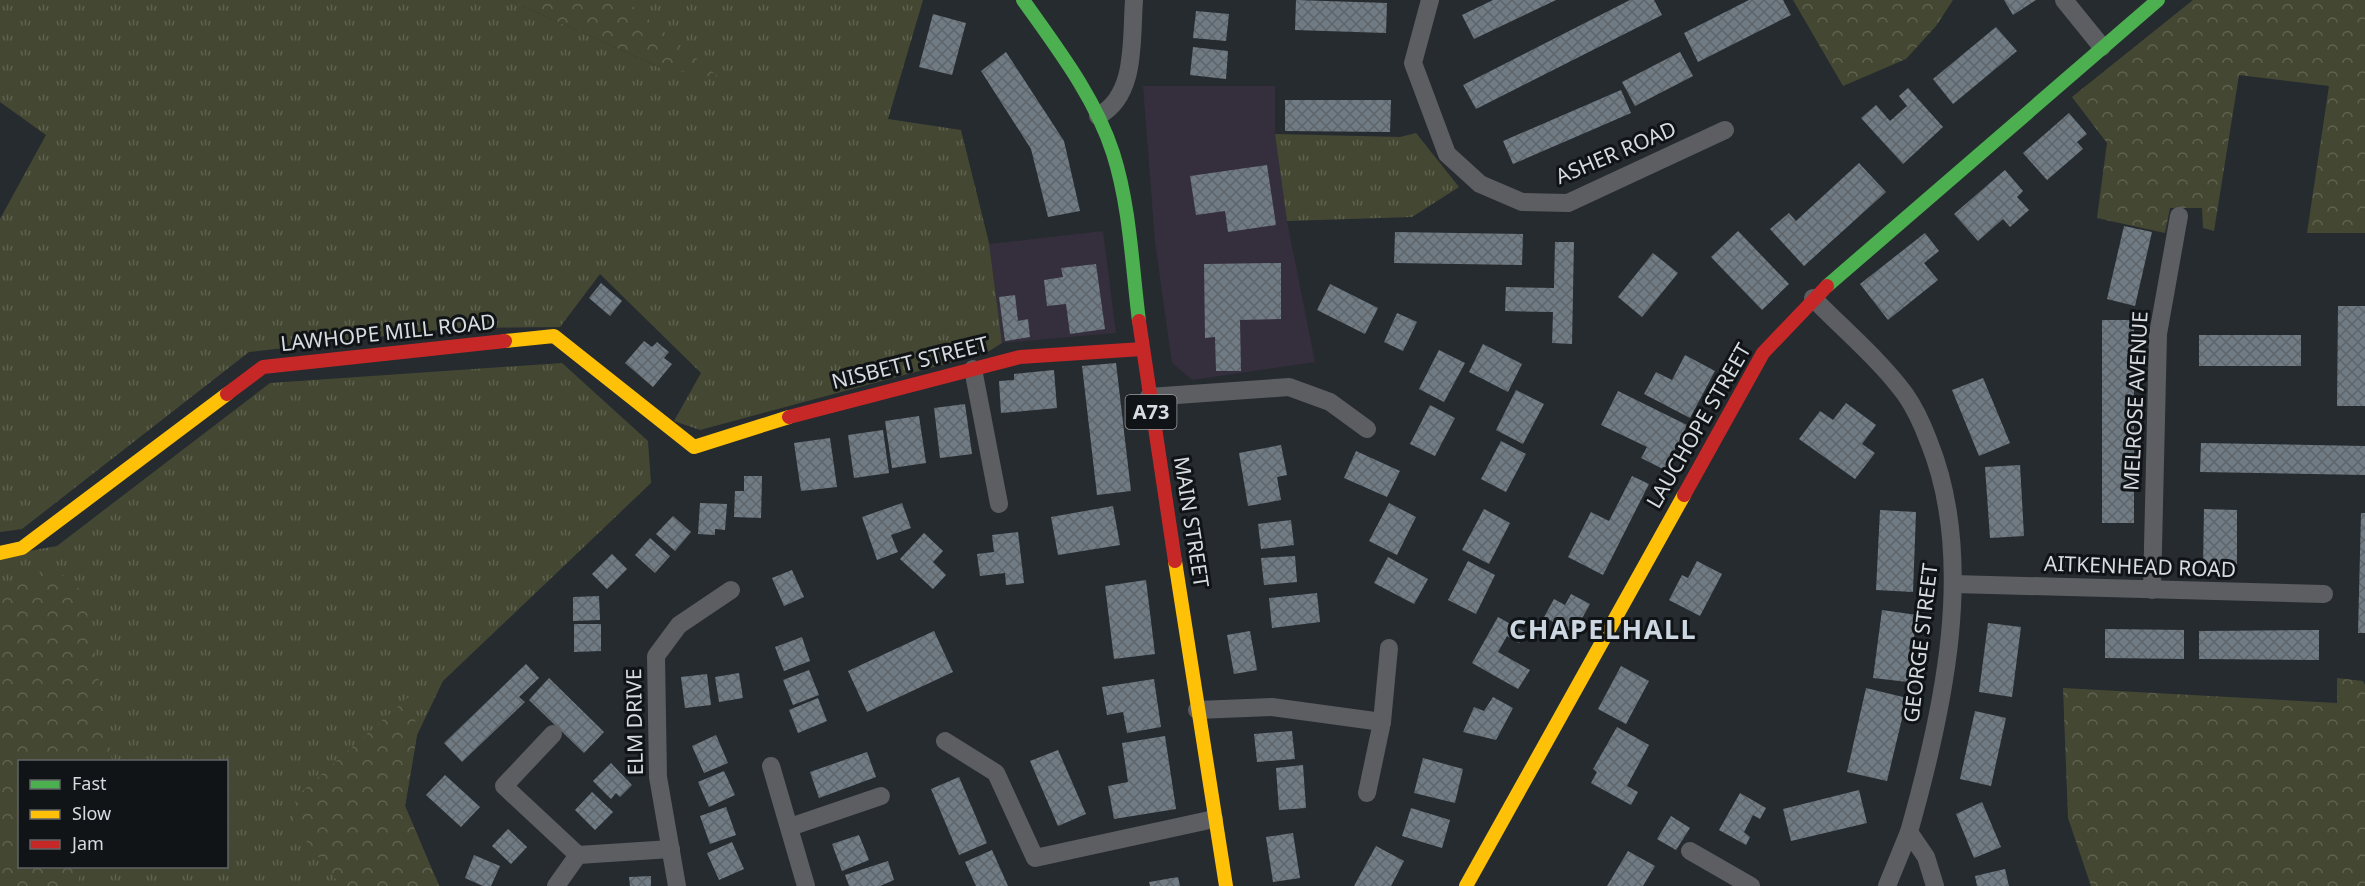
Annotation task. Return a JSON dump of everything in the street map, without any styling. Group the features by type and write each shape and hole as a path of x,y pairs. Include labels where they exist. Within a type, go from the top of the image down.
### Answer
{"street":[{"name":"A73","path":"1023,0 1065,59 1098,116"},
{"path":"1098,116 1112,109 1128,78 1134,0"},
{"name":"ASHER ROAD","path":"1430,0 1413,63 1447,154 1479,184 1522,202 1568,203 1725,130"},
{"path":"2064,0 2102,47"},
{"name":"LAUCHOPE STREET","path":"1466,886 1763,353 1813,298 2158,0"},
{"name":"MAIN STREET","path":"1098,116 1113,154 1124,203 1149,397 1226,886"},
{"name":"MELROSE AVENUE","path":"2152,590 2158,334 2179,216"},
{"name":"GEORGE STREET","path":"1813,298 1905,394 1923,426 1947,494 1953,544 1954,584 1941,700 1910,832 1887,886"},
{"name":"LAWHOPE MILL ROAD","path":"0,553 22,548 263,367 554,336 694,447"},
{"name":"NISBETT STREET","path":"694,447 808,410 1020,357 1142,349"},
{"path":"973,369 999,504"},
{"path":"1149,397 1289,387 1330,402 1367,429"},
{"name":"AITKENHEAD ROAD","path":"1954,584 2324,594"},
{"name":"ELM DRIVE","path":"677,886 658,777 656,656 679,625 731,590"},
{"path":"1367,793 1382,722 1389,648"},
{"path":"1197,710 1272,707 1382,722"},
{"path":"553,734 504,786 578,855 671,849"},
{"path":"945,741 996,773 1035,858 1214,819"},
{"path":"771,766 806,886"},
{"path":"790,828 881,796"},
{"path":"1910,832 1926,857 1935,886"},
{"path":"1690,851 1751,886"},
{"path":"556,886 578,855"}],"shaded area":[{"path":"1143,86 1275,86 1275,134 1287,221 1315,362 1192,380 1172,363 1155,242"},
{"path":"1103,231 1116,333 1002,343 989,244"}],"green space":[{"path":"0,0 509,0 661,68 642,16 625,0 923,0 888,119 961,130 989,243 1002,343 986,353 700,430 674,421 701,373 600,274 560,327 453,328 249,352 22,529 0,532 0,219 46,135 0,102"},
{"path":"509,0 625,0 720,78 661,68"},
{"path":"1793,0 1953,0 1936,26 1906,59 1843,86"},
{"path":"2193,0 2365,0 2365,233 2307,233 2329,86 2239,75 2214,231 2203,228 2202,208 2170,208 2165,233 2097,218 2107,143 2072,97"},
{"path":"1416,133 1459,187 1412,217 1287,221 1275,134 1400,137"},
{"path":"562,363 648,441 651,483 443,681 417,735 405,806 439,886 0,886 0,556 57,546 270,383"},
{"path":"51,565 84,593 112,760 28,760 9,748 23,760 18,760 18,868 82,868 77,886 0,886 0,590 7,593"},
{"path":"2337,678 2363,681 2365,685 2365,886 2091,886 2068,818 2063,688 2337,703"},
{"path":"412,694 417,735 405,806 439,886 341,886 293,824 296,797"}],"building":[{"path":"1296,0 1387,3 1386,33 1295,30"},
{"path":"1493,0 1556,0 1474,39 1462,15"},
{"path":"1630,0 1654,0 1662,15 1476,109 1463,85"},
{"path":"1749,0 1783,0 1791,15 1698,62 1684,33"},
{"path":"2004,0 2036,0 2013,15"},
{"path":"1196,11 1229,14 1226,41 1193,38"},
{"path":"933,14 966,23 952,75 919,67"},
{"path":"1996,27 2017,51 1953,104 1933,79"},
{"path":"1193,47 1228,51 1226,79 1190,75"},
{"path":"1006,52 1064,141 1080,211 1048,217 1031,149 981,71"},
{"path":"1680,52 1693,76 1635,106 1622,82"},
{"path":"1908,88 1943,127 1903,164 1861,118 1876,105 1890,121 1907,106 1899,96"},
{"path":"1621,90 1631,113 1513,164 1503,141"},
{"path":"1285,100 1391,100 1390,132 1285,131"},
{"path":"2069,113 2087,134 2077,142 2083,149 2047,180 2023,153"},
{"path":"1859,163 1886,192 1804,266 1770,229 1789,213 1796,221"},
{"path":"1267,165 1276,225 1228,232 1225,211 1196,215 1190,176"},
{"path":"2005,170 2023,191 2017,197 2029,210 2010,227 2003,219 1978,241 1954,214"},
{"path":"2124,226 2152,232 2135,306 2107,299"},
{"path":"1738,231 1789,284 1762,310 1711,257"},
{"path":"1395,232 1523,234 1522,265 1394,263"},
{"path":"1925,233 1939,251 1924,263 1938,280 1888,320 1860,284"},
{"path":"1555,242 1574,242 1572,344 1552,343 1553,312 1505,311 1506,287 1554,288"},
{"path":"1653,253 1678,273 1642,317 1618,297"},
{"path":"1281,263 1281,319 1240,320 1241,371 1216,371 1215,337 1205,338 1204,264"},
{"path":"1096,264 1105,329 1070,334 1066,304 1047,306 1044,280 1063,277 1061,268"},
{"path":"601,283 622,301 610,316 589,298"},
{"path":"1330,284 1378,308 1365,334 1317,310"},
{"path":"1015,295 1018,321 1028,319 1030,337 1005,341 999,297"},
{"path":"2338,306 2365,306 2365,406 2337,406"},
{"path":"1397,313 1417,322 1403,351 1384,342"},
{"path":"2102,320 2134,320 2134,523 2102,523"},
{"path":"2199,335 2301,335 2301,366 2199,366"},
{"path":"644,341 652,347 657,342 669,352 664,358 672,364 653,387 625,363"},
{"path":"1483,344 1522,364 1508,392 1469,372"},
{"path":"1439,350 1465,363 1444,402 1419,389"},
{"path":"1685,355 1715,371 1690,418 1644,394 1656,372 1672,380"},
{"path":"1116,363 1131,491 1097,495 1082,366"},
{"path":"1054,370 1057,408 1001,413 999,381 1014,380 1014,374"},
{"path":"1983,378 2010,443 1979,456 1952,390"},
{"path":"1516,390 1544,404 1523,444 1496,430"},
{"path":"1618,391 1687,425 1665,470 1641,458 1647,447 1601,425"},
{"path":"1846,403 1876,425 1862,444 1875,453 1855,479 1799,439 1820,411 1833,420"},
{"path":"965,404 972,454 940,458 934,408"},
{"path":"1430,405 1455,418 1435,456 1410,444"},
{"path":"919,416 926,463 892,468 885,421"},
{"path":"883,430 889,473 854,478 848,435"},
{"path":"830,438 837,487 801,491 794,443"},
{"path":"1501,441 1526,454 1506,492 1481,479"},
{"path":"2201,443 2365,446 2365,475 2200,472"},
{"path":"1281,445 1287,475 1277,477 1281,500 1248,506 1239,453"},
{"path":"1356,451 1400,471 1387,497 1344,478"},
{"path":"2020,465 2024,536 1990,538 1985,467"},
{"path":"744,476 762,476 761,518 734,517 735,491 744,491"},
{"path":"1632,476 1649,484 1603,575 1568,557 1591,512 1609,521"},
{"path":"700,503 727,504 725,530 715,529 715,535 698,534"},
{"path":"902,503 911,528 891,535 898,552 877,560 862,517"},
{"path":"1389,503 1416,517 1397,555 1369,541"},
{"path":"1113,506 1120,545 1058,555 1051,517"},
{"path":"1484,509 1510,523 1489,564 1462,550"},
{"path":"2204,509 2237,510 2237,568 2203,567"},
{"path":"1880,510 1916,512 1913,592 1876,590"},
{"path":"2361,513 2365,513 2365,633 2358,633"},
{"path":"673,516 691,532 675,551 656,534"},
{"path":"1291,520 1294,545 1261,549 1258,524"},
{"path":"1018,532 1024,583 1006,585 1005,573 980,576 977,554 994,552 992,535"},
{"path":"924,533 943,551 933,562 946,575 933,589 900,559"},
{"path":"650,538 670,556 655,573 635,555"},
{"path":"612,554 627,569 607,589 592,574"},
{"path":"1295,556 1297,582 1264,585 1261,558"},
{"path":"1388,557 1428,579 1414,604 1374,583"},
{"path":"1468,561 1495,575 1476,614 1448,600"},
{"path":"1697,561 1722,574 1700,616 1669,600 1682,575 1688,578"},
{"path":"792,570 804,597 784,606 772,578"},
{"path":"1146,580 1155,654 1114,659 1105,586"},
{"path":"1317,593 1320,622 1272,628 1269,598"},
{"path":"1571,594 1590,604 1574,633 1544,617 1554,599 1565,605"},
{"path":"599,596 600,620 573,621 573,597"},
{"path":"1882,610 1917,615 1908,682 1873,678"},
{"path":"1498,617 1525,632 1519,643 1507,636 1498,652 1530,670 1518,689 1472,663"},
{"path":"1988,623 2021,627 2012,697 1979,692"},
{"path":"574,624 601,624 601,651 574,652"},
{"path":"2105,629 2184,630 2184,659 2105,658"},
{"path":"2319,630 2319,660 2199,659 2199,631"},
{"path":"934,631 953,672 867,712 848,671"},
{"path":"1250,631 1257,670 1234,674 1227,635"},
{"path":"802,637 810,661 784,671 775,647"},
{"path":"526,664 539,678 519,697 525,702 462,762 444,743"},
{"path":"1621,666 1649,681 1626,724 1598,709"},
{"path":"809,670 819,695 793,705 783,680"},
{"path":"739,673 743,698 719,702 715,677"},
{"path":"707,674 711,705 685,708 681,677"},
{"path":"549,678 604,732 584,753 529,700"},
{"path":"1154,679 1161,727 1127,733 1123,712 1107,715 1102,687"},
{"path":"1866,688 1907,698 1887,781 1847,772"},
{"path":"1493,697 1513,708 1496,740 1463,732 1474,707 1484,711"},
{"path":"818,698 827,721 798,733 789,710"},
{"path":"1975,711 2006,718 1991,786 1960,779"},
{"path":"1617,727 1649,745 1627,786 1638,792 1631,805 1591,783 1597,772 1593,769"},
{"path":"1292,731 1295,759 1257,762 1254,734"},
{"path":"716,735 728,763 704,773 692,746"},
{"path":"1165,736 1176,809 1114,819 1108,786 1128,782 1122,743"},
{"path":"1058,750 1086,814 1058,826 1030,761"},
{"path":"867,752 876,777 819,798 810,772"},
{"path":"1423,758 1463,769 1455,803 1414,793"},
{"path":"611,763 632,785 620,797 616,793 611,799 593,781"},
{"path":"1303,765 1306,808 1279,810 1276,768"},
{"path":"724,771 735,795 709,807 698,782"},
{"path":"445,775 480,807 461,827 426,795"},
{"path":"959,777 987,843 959,855 931,789"},
{"path":"1859,790 1867,823 1791,841 1783,809"},
{"path":"592,792 613,812 595,830 575,810"},
{"path":"1740,793 1766,808 1760,819 1753,815 1744,832 1750,837 1746,845 1719,830"},
{"path":"1982,802 2001,847 1974,858 1956,814"},
{"path":"726,807 736,835 710,844 700,816"},
{"path":"1411,808 1450,820 1442,848 1402,836"},
{"path":"1671,816 1690,828 1676,850 1657,839"},
{"path":"508,829 527,847 511,864 492,846"},
{"path":"1293,833 1300,878 1273,882 1266,837"},
{"path":"859,835 869,860 842,871 832,844"},
{"path":"732,842 744,869 719,880 707,853"},
{"path":"1376,846 1404,861 1391,886 1354,886"},
{"path":"992,850 1008,886 976,886 965,862"},
{"path":"1628,851 1655,866 1643,886 1607,886"},
{"path":"474,855 500,866 491,886 483,886 465,878"},
{"path":"888,861 894,880 880,886 849,886 845,875"},
{"path":"2005,869 2009,886 1977,886 1975,876"},
{"path":"651,876 651,886 630,886 629,877"},
{"path":"1178,877 1180,886 1150,886 1149,882"}],"traffic: fast":[{"path":"1023,0 1086,93 1113,153 1127,215 1139,321"},
{"path":"1827,286 2158,0"}],"traffic: slow":[{"path":"505,341 554,336 694,447 789,417"},
{"path":"0,553 22,548 227,394"},
{"path":"1466,886 1684,495"},
{"path":"1175,561 1226,886"}],"traffic: jam":[{"path":"1684,495 1763,353 1827,286"},
{"path":"1139,321 1175,561"},
{"path":"227,394 263,367 505,341"},
{"path":"789,417 1020,357 1142,349"}],"district":[{"name":"CHAPELHALL","path":"1603,630"}]}
